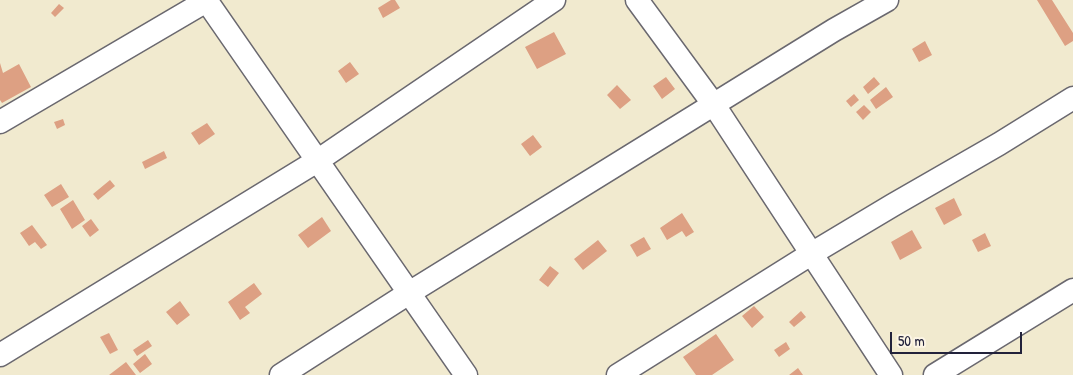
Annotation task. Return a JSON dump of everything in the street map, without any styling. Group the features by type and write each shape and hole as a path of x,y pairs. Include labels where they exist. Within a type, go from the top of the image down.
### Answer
{"street":[{"path":"0,122 207,0 466,375"},
{"path":"0,355 317,161 554,0"},
{"path":"637,0 714,105 892,375"},
{"path":"281,375 409,293 834,30 887,0"},
{"path":"618,375 811,254 999,144 1073,98"},
{"path":"935,375 1073,290"}],"building":[{"path":"391,0 395,0 400,8 383,18 378,8"},
{"path":"1037,0 1052,0 1073,33 1073,41 1065,46"},
{"path":"59,4 64,8 55,17 51,13"},
{"path":"554,32 566,54 537,69 525,47"},
{"path":"925,41 932,55 919,62 912,49"},
{"path":"350,62 359,74 346,83 338,71"},
{"path":"0,63 3,73 19,64 31,87 2,103 0,100"},
{"path":"666,77 675,89 662,99 653,86"},
{"path":"874,77 880,84 868,94 863,87"},
{"path":"617,85 631,100 620,109 607,95"},
{"path":"886,87 893,97 876,109 870,100"},
{"path":"854,94 859,100 851,107 846,101"},
{"path":"864,105 871,112 863,120 856,112"},
{"path":"63,119 65,125 57,129 54,122"},
{"path":"207,123 215,134 199,145 191,133"},
{"path":"533,135 542,147 530,156 521,144"},
{"path":"164,151 167,158 145,169 142,162"},
{"path":"110,180 115,186 98,200 93,194"},
{"path":"61,184 69,197 52,207 44,195"},
{"path":"954,198 962,215 944,225 935,208"},
{"path":"73,200 85,220 72,229 60,209"},
{"path":"682,213 694,232 686,237 682,231 667,240 660,228"},
{"path":"322,217 331,231 308,248 298,235"},
{"path":"91,219 99,230 90,237 82,226"},
{"path":"32,225 47,245 41,249 35,242 29,246 20,233"},
{"path":"912,230 922,248 900,260 891,242"},
{"path":"985,233 991,246 978,252 972,240"},
{"path":"644,237 651,249 637,257 630,245"},
{"path":"598,240 607,251 583,270 574,259"},
{"path":"550,266 559,273 548,287 539,280"},
{"path":"254,283 262,294 245,307 250,313 240,320 228,302"},
{"path":"180,301 190,315 177,325 166,312"},
{"path":"754,306 764,317 752,328 742,316"},
{"path":"801,311 806,317 794,327 789,322"},
{"path":"109,333 118,350 110,354 100,337"},
{"path":"716,334 734,360 712,375 696,375 683,357"},
{"path":"148,340 152,346 137,356 133,350"},
{"path":"786,342 790,349 779,357 774,350"},
{"path":"145,354 152,364 140,373 133,364"},
{"path":"126,362 136,375 109,375"},
{"path":"798,368 803,375 789,375"}]}
